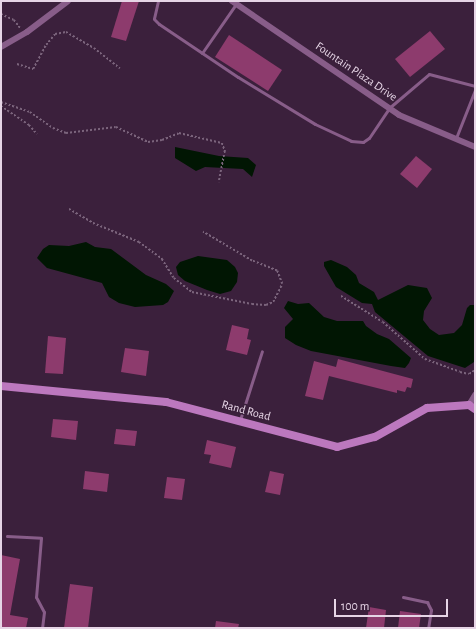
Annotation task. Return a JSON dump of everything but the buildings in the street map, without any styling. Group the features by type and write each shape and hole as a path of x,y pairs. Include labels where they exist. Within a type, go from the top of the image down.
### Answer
{"street":[{"path":"1,47 24,34 68,1"},
{"name":"Fountain Plaza Drive","path":"234,2 389,108 475,147"},
{"name":"Rand Road","path":"1,386 166,402 337,447 375,437 427,408 472,407"},
{"path":"472,407 475,395"}],"lane":[{"path":"158,1 154,19 159,24 202,53 315,124 351,140 363,142 369,138 389,108 429,74 475,86"},
{"path":"202,53 234,2"},
{"path":"456,139 475,90"},
{"path":"239,422 262,351"},
{"path":"7,536 41,538 36,597 44,612 42,628"},
{"path":"403,597 427,602 431,610 428,628"}],"path":[{"path":"1,14 14,20 24,34"},
{"path":"17,64 33,69 46,45 56,34 66,32 94,48 120,68"},
{"path":"1,102 30,112 53,128 66,133 116,127 148,142 154,142 173,134 189,135 222,143 224,155 219,182"},
{"path":"1,106 29,125 37,134"},
{"path":"69,209 93,223 139,242 162,259 174,278 192,292 252,304 266,304 273,302 282,284 277,271 252,261 203,232"},
{"path":"341,296 383,322 425,359 464,373 470,374 475,370"}],"shaded area":[{"path":"175,147 219,156 248,158 256,165 252,177 243,169 205,167 196,171 175,158"},
{"path":"86,242 95,247 111,249 146,275 166,284 174,291 168,302 163,305 135,307 119,303 109,297 102,283 47,268 37,258 43,249 49,245 69,246"},
{"path":"198,256 227,260 235,267 238,273 237,282 231,291 220,294 185,281 178,275 176,267 180,262"},
{"path":"331,260 347,267 356,275 359,283 374,292 378,300 408,285 427,288 432,298 424,311 423,320 430,329 439,335 454,333 462,325 467,308 470,305 475,305 474,362 465,368 428,356 375,312 372,304 362,303 336,287 324,266 324,262"},
{"path":"288,301 298,304 309,303 324,317 337,321 363,321 366,326 377,334 389,339 411,358 409,363 405,368 391,366 311,351 296,345 285,338 285,327 293,319 284,308"}]}
